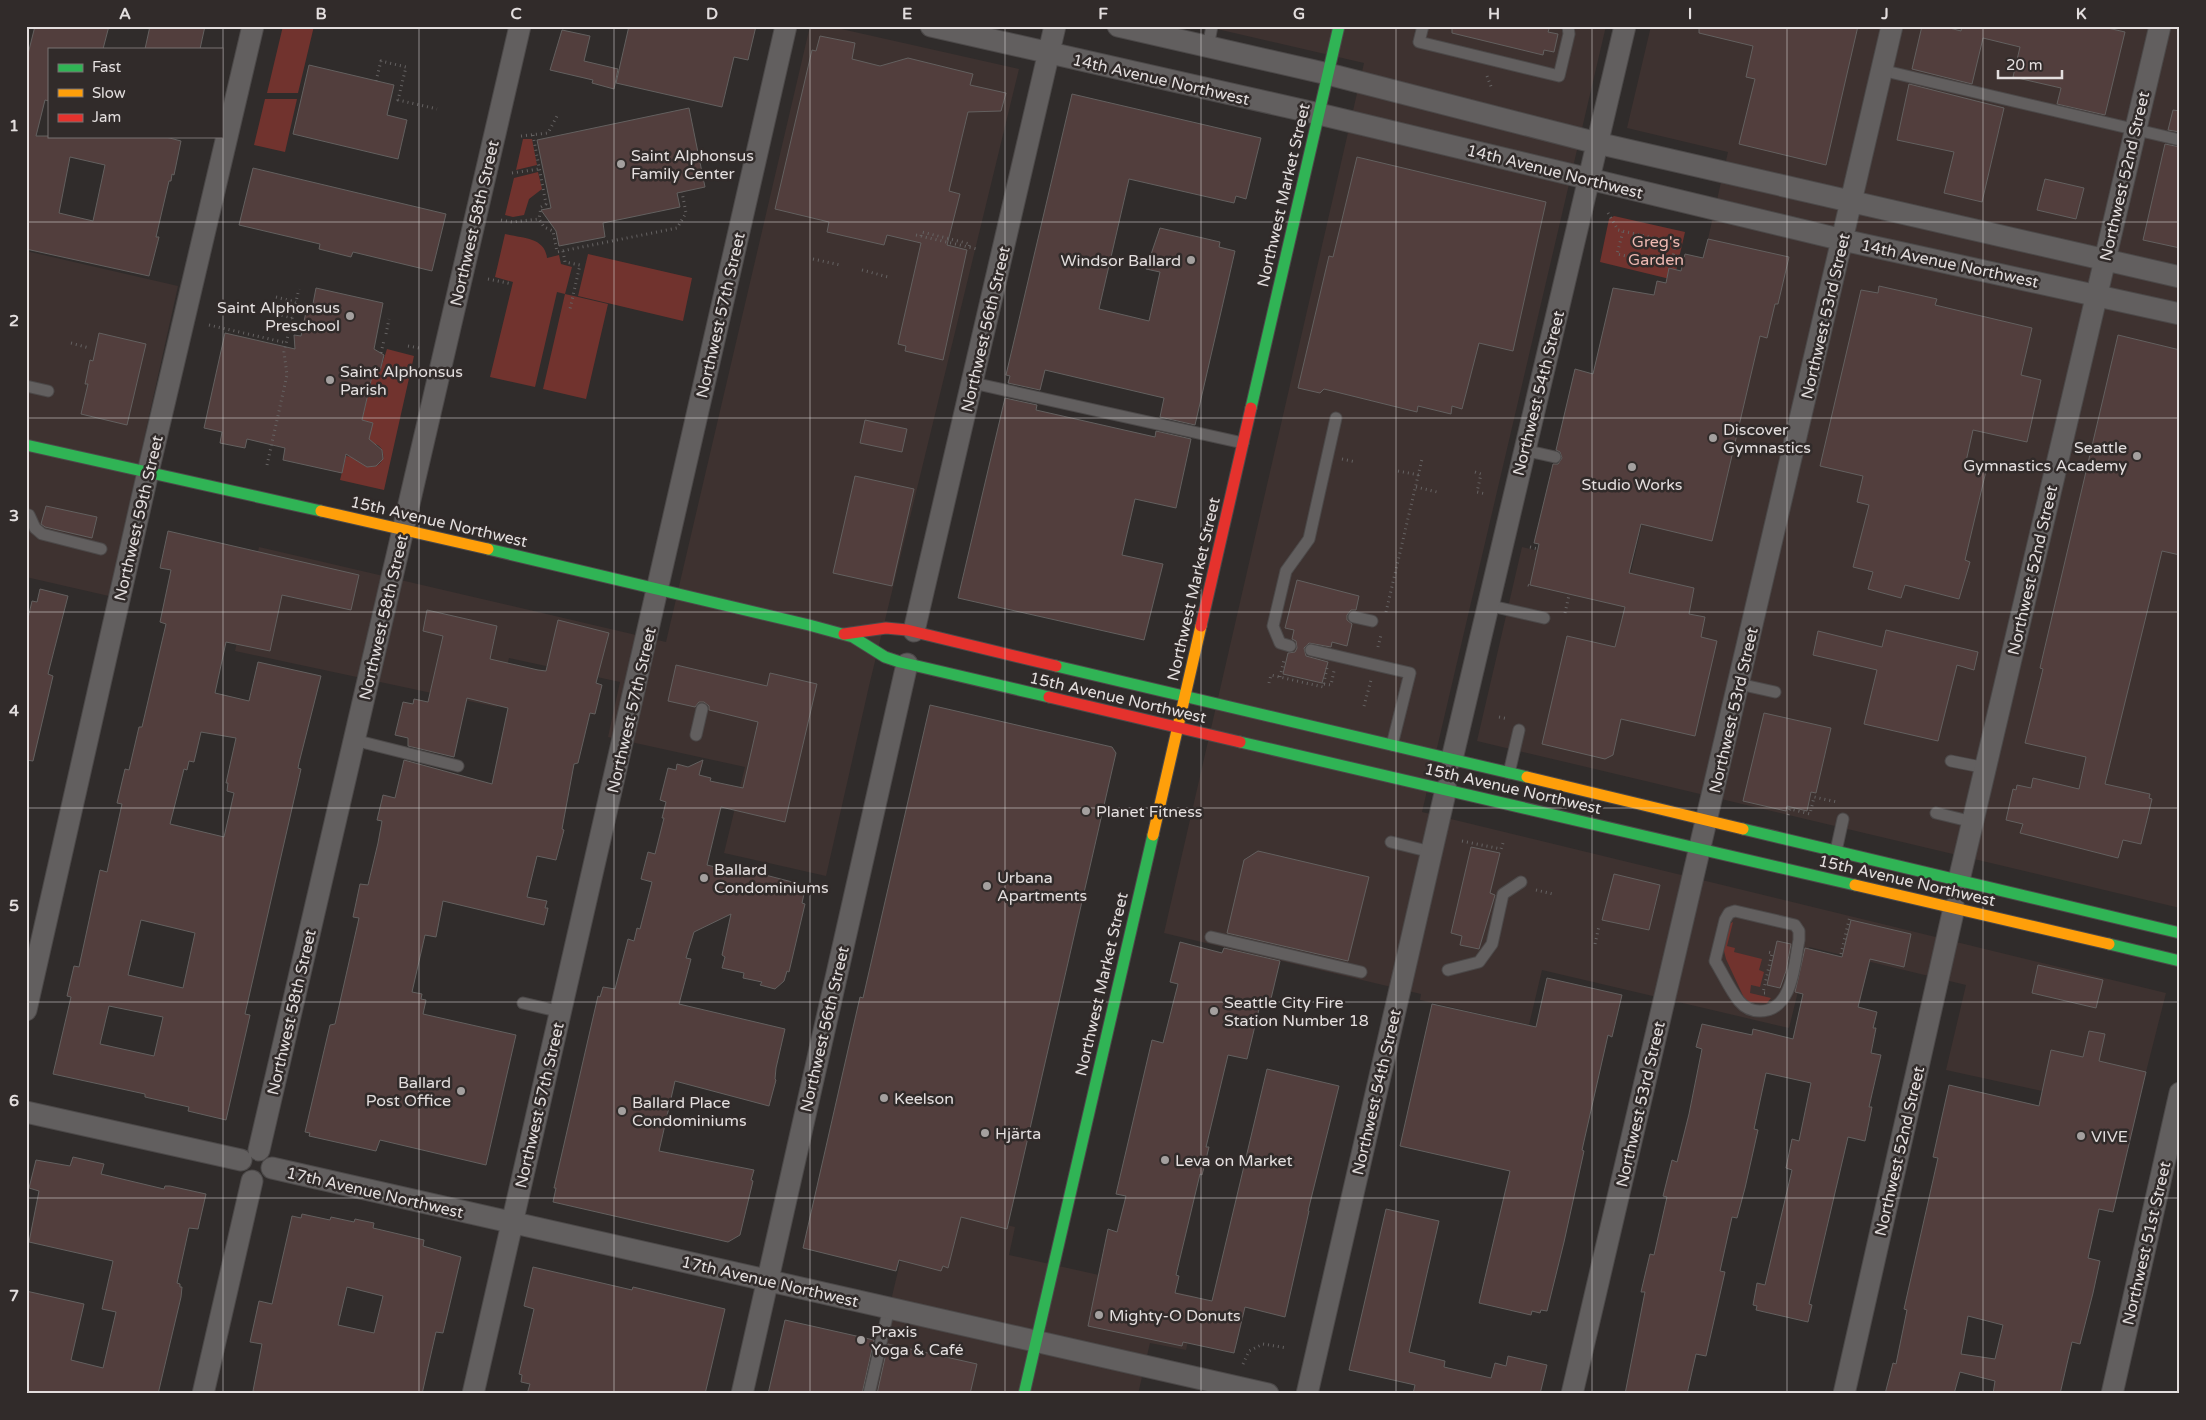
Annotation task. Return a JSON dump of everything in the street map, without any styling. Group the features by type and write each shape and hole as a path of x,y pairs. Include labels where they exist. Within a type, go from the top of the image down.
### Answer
{"main road":[{"name":"Northwest Market Street","path":"1024,1394 1339,26"},
{"name":"15th Avenue Northwest","path":"26,445 403,529 844,634 864,642 885,657 907,664 2180,961"},
{"name":"15th Avenue Northwest","path":"844,634 886,628 914,631 2180,933"}],"street":[{"name":"Northwest 59th Street","path":"26,1010 148,472 253,26"},
{"name":"Northwest 58th Street","path":"250,1155 354,740 520,26"},
{"name":"Northwest 57th Street","path":"473,1394 786,26"},
{"name":"14th Avenue Northwest","path":"931,26 1318,114 1843,240 2180,314"},
{"name":"Northwest 56th Street","path":"914,631 1056,26"},
{"path":"1118,26 1328,74 1598,143 2180,277"},
{"name":"Northwest 54th Street","path":"1452,759 1625,26"},
{"name":"Northwest 53rd Street","path":"1572,1394 1892,26"},
{"name":"Northwest 52nd Street","path":"1959,880 2160,26"},
{"name":"Northwest 56th Street","path":"742,1394 907,664"},
{"name":"Northwest 54th Street","path":"1307,1394 1446,789"},
{"name":"Northwest 52nd Street","path":"1844,1394 1954,908"},
{"name":"Northwest 51st Street","path":"2112,1394 2180,1093"},
{"path":"26,1112 250,1155 270,1156 272,1168 265,1179 260,1182 252,1181 242,1174 250,1155"},
{"name":"17th Avenue Northwest","path":"272,1168 1268,1394"},
{"path":"203,1394 252,1181"}],"lane":[{"path":"1208,47 1212,26"},
{"path":"1423,26 1419,42 1560,76 1569,34 1568,26"},
{"path":"1882,70 2180,140"},
{"path":"972,383 1243,443"},
{"path":"26,386 48,391"},
{"path":"1287,650 1280,643 1273,626 1286,571 1308,539 1336,418"},
{"path":"1524,450 1555,457"},
{"path":"29,515 35,528 42,534 101,549"},
{"path":"1279,601 1291,603"},
{"path":"1488,605 1544,618"},
{"path":"1354,617 1372,621"},
{"path":"1311,650 1410,673 1392,745"},
{"path":"1739,684 1775,692"},
{"path":"696,735 702,709"},
{"path":"1509,773 1519,730"},
{"path":"354,740 458,766"},
{"path":"1951,761 1986,768"},
{"path":"1936,814 1973,822"},
{"path":"1836,851 1843,819"},
{"path":"1391,842 1431,852"},
{"path":"1448,970 1479,962 1492,944 1503,894 1521,882"},
{"path":"1735,911 1761,917 1795,925 1799,931 1800,940 1787,994 1782,1002 1774,1008 1756,1011 1739,1002 1715,961 1728,913 1735,911"},
{"path":"1211,936 1361,972"},
{"path":"523,1003 561,1012"},
{"path":"869,1394 889,1308"}],"path":[{"path":"376,81 381,61 406,66 398,100 437,109"},
{"path":"1485,69 1492,89"},
{"path":"521,136 548,133 557,116"},
{"path":"533,135 546,204 541,207 539,219 544,227 553,231 557,252 677,228 686,213 682,192"},
{"path":"512,173 539,169"},
{"path":"1608,213 1618,230 1676,243 1671,266 1617,254 1622,231"},
{"path":"501,220 512,222 539,219"},
{"path":"916,235 922,236 922,232 970,244 969,247 977,249"},
{"path":"563,251 566,262 580,265 570,309"},
{"path":"813,259 840,265"},
{"path":"862,270 888,277"},
{"path":"488,278 512,284"},
{"path":"267,465 287,375 284,352 299,289"},
{"path":"276,297 296,302"},
{"path":"272,313 292,318"},
{"path":"386,334 389,319"},
{"path":"208,325 273,342 287,343"},
{"path":"381,353 384,340"},
{"path":"71,343 89,348"},
{"path":"408,346 419,348"},
{"path":"1385,619 1422,459"},
{"path":"1398,471 1418,475"},
{"path":"1475,472 1481,474 1476,492 1486,494"},
{"path":"1416,487 1437,492"},
{"path":"1530,547 1538,549"},
{"path":"1565,613 1569,595"},
{"path":"1378,647 1383,628"},
{"path":"1280,677 1287,650"},
{"path":"1269,684 1271,675 1323,687 1324,684 1331,685 1334,671"},
{"path":"1364,706 1371,680"},
{"path":"1788,815 1790,809 1810,814 1814,797 1837,802"},
{"path":"1462,840 1501,849 1503,843"},
{"path":"1536,890 1553,894"},
{"path":"1841,954 1850,916"},
{"path":"1595,944 1599,926"},
{"path":"1768,952 1772,953 1763,993 1771,994"},
{"path":"1243,1364 1249,1351 1263,1344 1287,1348"}],"shaded area":[{"path":"810,26 828,26 1019,69 869,686 826,876 724,853 745,767 608,737 620,682 509,658 497,707 235,651 259,547 666,642"},
{"path":"1204,26 1606,26 1422,812 2166,993 2146,1072 2052,1050 2042,1091 1946,1070 1966,985 1809,947 1789,1028 1542,970 1529,1025 1420,1000 1421,994 1164,933 1364,63"},
{"path":"1651,26 2180,26 2180,908 1477,741 1522,547 1631,572 1728,152 1627,128"},
{"path":"26,251 178,286 109,596 26,577"},
{"path":"914,1203 1015,1227 1009,1255 1198,1297 1186,1350 1150,1343 1138,1394 869,1394"}],"green space":[{"path":"283,26 314,26 298,93 267,93"},
{"path":"265,99 297,99 285,152 254,145"},
{"path":"523,139 532,139 537,165 516,170"},
{"path":"538,172 542,189 529,199 524,215 513,217 505,215 514,178"},
{"name":"Greg's Garden","path":"1614,216 1685,232 1674,280 1600,262 1609,219"},
{"path":"505,234 537,242 542,246 547,258 559,255 561,264 572,267 565,294 557,292 535,387 490,377 513,282 495,277"},
{"path":"588,254 692,278 683,321 578,296"},
{"path":"565,294 608,304 586,399 543,389"},
{"path":"387,349 414,356 384,490 340,480 346,456 357,458 371,466 377,465 383,459 383,452 379,446 370,443 366,444 373,423 362,420 371,381 369,373 380,371"},
{"path":"1733,922 1727,946 1735,948 1734,952 1762,959 1759,970 1764,972 1760,987 1751,985 1750,993 1771,998 1767,1003 1746,1002 1726,959 1723,947 1729,924"}],"building":[{"path":"35,26 109,26 103,48 48,48 48,101 45,100 36,136 48,136 48,138 170,138 181,141 174,175 172,174 171,181 169,181 156,237 159,237 149,276 26,249 26,62","holes":["70,157 105,165 93,221 59,213"]},
{"path":"150,26 205,26 200,48 145,48"},
{"path":"629,26 756,26 748,60 734,57 722,107 616,83"},
{"path":"1452,26 1550,26 1548,32 1558,34 1554,52 1544,50 1543,55 1452,33"},
{"path":"1699,26 1858,26 1826,165 1739,144 1755,79 1746,77 1753,46 1699,33"},
{"path":"1922,26 1942,26 1961,31 1962,26 2099,26 2125,32 2105,115 2057,104 2061,88 2013,77 2020,47 1983,38 1972,84 1912,69"},
{"path":"562,30 590,36 584,61 618,69 614,89 592,83 593,80 550,70"},
{"path":"820,36 855,43 852,59 880,66 908,58 973,74 970,85 1006,93 1001,111 968,112 949,191 960,194 947,245 967,250 943,360 905,351 906,346 898,344 921,243 887,235 884,245 827,232 829,222 775,209 812,50 816,51"},
{"path":"309,65 394,85 387,115 407,120 398,159 293,134"},
{"path":"1909,84 2004,108 1982,202 1944,193 1954,152 1897,140"},
{"name":"Windsor Ballard","path":"1072,94 1261,138 1246,199 1236,196 1234,203 1129,179 1099,309 1149,321 1160,272 1146,269 1160,228 1220,242 1219,247 1235,251 1195,425 1160,417 1164,398 1045,370 1040,390 1008,383 1010,376 1006,375"},
{"name":"Saint Alphonsus Family Center","path":"689,108 705,187 677,193 680,207 603,223 605,237 559,246 556,231 541,210 551,208 537,140"},
{"path":"2173,110 2180,111 2180,132 2168,130"},
{"path":"2165,144 2180,147 2180,248 2143,240"},
{"path":"1357,157 1546,202 1513,351 1479,343 1462,409 1452,406 1451,414 1418,406 1417,412 1324,389 1320,393 1298,388 1329,256 1333,257"},
{"path":"253,168 446,214 432,271 353,252 351,257 319,249 320,244 239,225"},
{"path":"2045,179 2084,188 2076,219 2037,210"},
{"path":"1708,239 1789,257 1778,304 1775,304 1767,338 1760,336 1712,541 1641,524 1629,573 1694,588 1689,614 1705,617 1701,637 1717,641 1695,736 1621,719 1613,755 1605,759 1542,744 1567,636 1615,647 1625,607 1530,585 1539,544 1534,543 1553,464 1558,464 1562,458 1560,452 1556,450 1575,369 1593,374 1613,288 1654,295 1657,281 1666,283 1669,268 1681,271 1685,254 1703,258"},
{"path":"1879,286 1937,299 1935,305 2032,328 2021,375 2041,380 2027,442 1973,430 1965,466 1986,471 1965,560 1970,562 1959,599 1905,585 1901,598 1868,589 1873,572 1853,567 1869,505 1857,502 1863,476 1820,466 1861,290 1878,293"},
{"name":"Saint Alphonsus Parish","path":"316,288 383,303 374,349 384,355 380,371 373,372 362,420 373,423 369,439 382,450 383,459 376,466 367,467 346,454 342,473 283,460 285,448 247,439 245,448 220,443 222,432 204,428 225,333 295,349 294,335 301,336 307,307 312,309"},
{"path":"99,333 146,344 127,425 81,414 88,384 85,384 90,360 93,361"},
{"path":"2118,335 2180,350 2180,555 2162,551 2105,784 2150,794 2149,798 2152,799 2141,844 2123,840 2118,858 2020,833 2023,824 2006,820 2013,789 2016,790 2017,785 2031,788 2033,778 2079,789 2086,757 2025,743 2043,669 2040,668"},
{"path":"1005,398 1037,405 1036,410 1155,437 1156,431 1191,439 1176,508 1135,499 1122,555 1163,564 1144,640 958,598"},
{"path":"865,420 907,429 902,452 860,443"},
{"path":"855,476 914,489 892,586 833,573"},
{"path":"46,506 97,517 92,538 45,527 41,524"},
{"path":"168,531 359,575 351,610 282,595 270,651 226,642 215,693 249,701 258,662 321,676 299,763 298,768 301,769 245,1014 250,1015 226,1120 188,1111 189,1107 145,1097 145,1094 53,1074 71,997 67,996 74,966 79,967 100,870 107,872 122,804 117,803 125,769 129,770 139,727 142,727 166,624 160,622 171,570 160,568","holes":["201,732 236,738 226,783 228,783 227,791 234,793 224,837 170,824 184,769 187,770 189,761 194,762","141,920 195,933 183,988 128,975","109,1006 163,1017 154,1056 100,1044"]},
{"path":"1297,580 1359,596 1356,610 1351,610 1347,615 1347,620 1352,624 1347,646 1332,642 1331,647 1309,643 1304,648 1306,656 1328,662 1322,683 1283,674 1288,653 1295,652 1297,648 1296,641 1292,639 1294,630 1285,628"},
{"path":"40,589 68,596 48,674 53,676 33,761 26,760 26,627 32,601 37,602"},
{"path":"427,610 497,626 490,659 538,670 546,671 558,620 609,633 596,683 602,685 595,714 590,713 578,763 574,764 562,829 564,830 556,860 537,856 527,897 547,901 545,908 548,908 544,925 443,901 436,937 425,935 412,992 422,994 421,999 426,1000 423,1014 516,1035 486,1165 380,1140 376,1151 309,1136 310,1133 305,1132 330,1025 335,1024 359,918 353,917 360,884 368,885 378,843 382,821 377,820 383,795 395,798 404,760 492,784 508,708 467,698 454,757 408,746 408,738 395,735 403,702 413,704 414,699 428,702 443,636 423,631"},
{"path":"1886,630 1978,652 1974,670 1957,665 1938,741 1864,724 1877,670 1813,655 1818,631 1882,647"},
{"path":"676,665 767,686 770,673 817,684 785,822 721,807 707,865 740,873 740,871 746,872 746,870 800,884 804,894 802,903 805,904 789,972 787,971 784,981 775,989 760,985 762,982 743,978 744,973 722,968 725,957 722,955 731,914 694,932 686,958 691,959 679,1004 785,1029 776,1068 776,1080 769,1106 675,1081 659,1151 754,1170 740,1235 728,1242 553,1202 556,1188 554,1188 598,996 600,997 603,987 615,989 628,939 634,941 637,928 640,929 652,882 641,879 648,852 655,854 664,818 662,818 666,802 660,800 668,768 676,770 677,764 688,767 703,760 699,775 711,778 710,781 743,788 758,722 709,710 709,706 704,702 699,702 695,707 668,701"},
{"path":"930,705 1112,747 1116,753 1007,1229 961,1217 948,1268 943,1266 941,1271 899,1260 896,1271 803,1248 860,997 863,998"},
{"path":"1764,713 1831,728 1816,793 1811,792 1807,811 1787,806 1786,811 1743,801"},
{"path":"1471,847 1500,853 1490,893 1495,895 1479,949 1460,945 1462,936 1451,933"},
{"path":"1258,851 1369,877 1348,961 1227,933 1244,860"},
{"path":"1614,874 1660,885 1649,930 1602,920"},
{"path":"1851,920 1911,934 1904,967 1870,959 1858,1007 1877,1012 1873,1028 1876,1028 1871,1053 1881,1055 1869,1107 1872,1107 1865,1141 1848,1137 1809,1304 1812,1305 1808,1322 1756,1310 1757,1306 1753,1305 1757,1283 1765,1285 1792,1170 1786,1168 1792,1139 1799,1141 1811,1083 1766,1073 1754,1129 1758,1130 1737,1218 1732,1217 1720,1271 1725,1272 1706,1356 1696,1354 1687,1394 1625,1394 1645,1292 1641,1292 1650,1254 1654,1255 1667,1197 1663,1196 1672,1160 1677,1162 1689,1114 1702,1049 1696,1047 1702,1024 1752,1035 1753,1029 1793,1039 1803,994 1795,992 1805,948 1842,957"},
{"path":"1777,941 1791,944 1786,971 1780,988 1767,985"},
{"path":"1180,942 1222,953 1224,948 1280,961 1269,1007 1260,1005 1247,1059 1228,1055 1206,1147 1209,1147 1202,1175 1200,1174 1176,1275 1179,1276 1175,1293 1212,1301 1267,1069 1339,1086 1308,1211 1285,1317 1245,1307 1234,1353 1183,1342 1182,1346 1088,1326 1108,1229 1117,1232 1126,1196 1116,1194 1152,1040 1163,1043 1178,984 1170,982"},
{"path":"2038,965 2103,980 2096,1008 2032,993"},
{"path":"1547,978 1622,995 1612,1037 1608,1035 1582,1150 1584,1151 1564,1242 1547,1311 1541,1310 1540,1313 1532,1311 1531,1315 1479,1303 1510,1171 1400,1146 1432,1004 1536,1027"},
{"path":"2089,1031 2105,1034 2099,1061 2146,1072 2113,1212 2099,1209 2088,1258 2100,1261 2080,1344 2072,1342 2060,1394 1993,1394 1995,1381 1960,1372 1954,1394 1885,1394 1893,1363 1896,1364 1907,1310 1904,1309 1938,1158 1933,1157 1949,1085 2039,1106 2051,1050 2083,1057","holes":["1968,1316 2003,1325 1995,1359 1961,1354"]},
{"path":"73,1157 104,1164 101,1174 164,1189 165,1186 170,1186 206,1194 198,1229 189,1228 177,1283 182,1287 181,1297 158,1394 26,1394 26,1291 84,1304 71,1360 103,1368 116,1312 102,1309 113,1261 29,1242 39,1191 29,1188 36,1160 70,1166"},
{"path":"1386,1209 1439,1221 1409,1352 1445,1361 1444,1367 1491,1378 1495,1363 1506,1366 1508,1356 1547,1365 1540,1394 1413,1394 1415,1385 1349,1370"},
{"path":"302,1214 330,1220 331,1217 354,1222 355,1219 374,1223 373,1228 424,1240 423,1246 461,1257 443,1333 436,1332 422,1394 265,1394 253,1391 262,1344 250,1342 259,1301 272,1304 292,1216 301,1218","holes":["347,1287 383,1296 374,1333 338,1325"]},
{"path":"533,1267 632,1290 633,1287 725,1309 705,1394 527,1394 530,1384 521,1382 522,1375 519,1374 534,1309 524,1306"},
{"path":"785,1320 874,1340 862,1394 768,1394"},
{"path":"888,1344 977,1364 970,1394 877,1394"}],"traffic: fast":[{"path":"1251,408 1339,26"},
{"path":"26,445 321,511"},
{"path":"488,549 809,625 853,637 885,657 900,662 1049,697"},
{"path":"1056,666 1527,777"},
{"path":"1240,742 1855,885"},
{"path":"1743,829 2180,933"},
{"path":"1024,1394 1153,835"},
{"path":"2109,944 2180,961"}],"traffic: slow":[{"path":"321,511 488,549"},
{"path":"1153,835 1201,626"},
{"path":"1527,777 1743,829"},
{"path":"1855,885 2109,944"}],"traffic: jam":[{"path":"1201,626 1251,408"},
{"path":"844,634 886,628 907,630 1056,666"},
{"path":"1049,697 1240,742"}],"place":[{"name":"Saint Alphonsus Family Center","path":"621,164"},
{"name":"Windsor Ballard","path":"1191,260"},
{"name":"Saint Alphonsus Preschool","path":"350,316"},
{"name":"Saint Alphonsus Parish","path":"330,380"},
{"name":"Discover Gymnastics","path":"1713,438"},
{"name":"Seattle Gymnastics Academy","path":"2137,456"},
{"name":"Studio Works","path":"1632,467"},
{"name":"Planet Fitness","path":"1086,811"},
{"name":"Ballard Condominiums","path":"704,878"},
{"name":"Urbana Apartments","path":"987,886"},
{"name":"Seattle City Fire Station Number 18","path":"1214,1011"},
{"name":"Ballard Post Office","path":"461,1091"},
{"name":"Keelson","path":"884,1098"},
{"name":"Ballard Place Condominiums","path":"622,1111"},
{"name":"Hjärta","path":"985,1133"},
{"name":"VIVE","path":"2081,1136"},
{"name":"Leva on Market","path":"1165,1160"},
{"name":"Mighty-O Donuts","path":"1099,1315"},
{"name":"Praxis Yoga & Café","path":"861,1340"}]}
